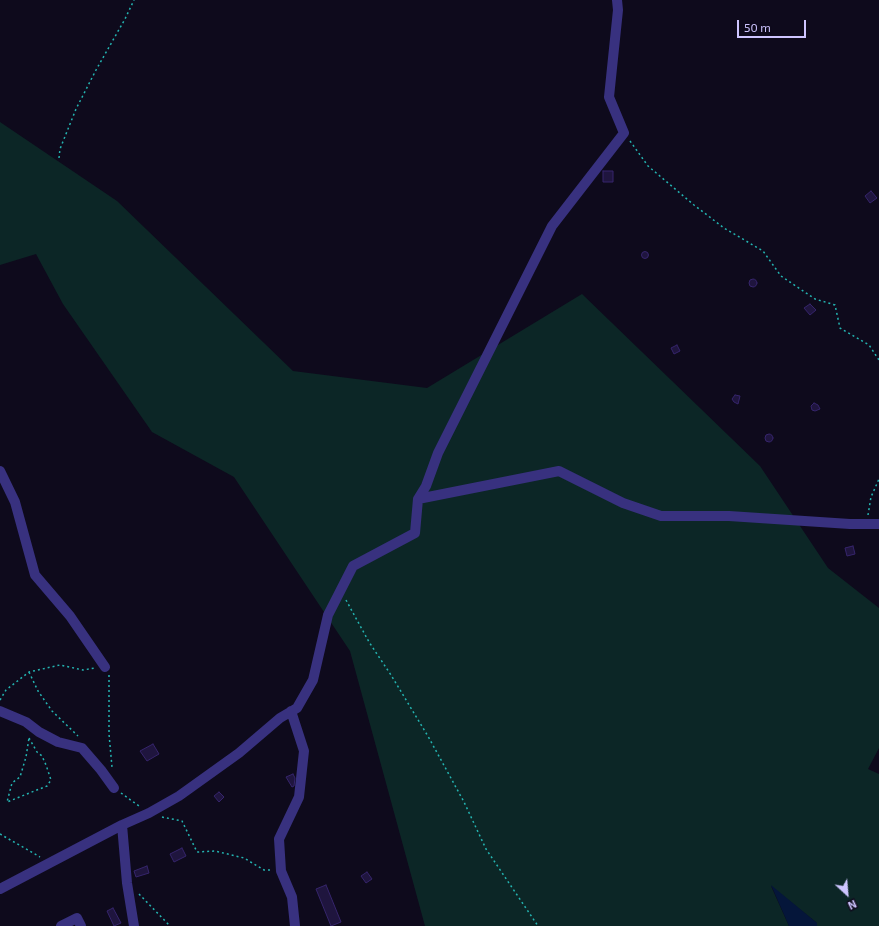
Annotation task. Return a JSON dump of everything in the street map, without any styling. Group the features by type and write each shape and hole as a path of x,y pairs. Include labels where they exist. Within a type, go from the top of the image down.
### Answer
{"street":[{"path":"0,889 122,825 149,813 179,796 215,771 280,718 297,708 313,680 328,615 353,566 415,533 418,499 426,486 438,453 552,226 624,133 609,97 618,0"},
{"path":"418,499 559,471 623,503 661,516 729,516 850,524 879,524"},
{"path":"0,472 15,502 27,552 35,575 70,616 105,667"},
{"path":"0,711 23,721 39,732 58,742 82,748 114,788"},
{"path":"291,711 304,751 299,797 279,840 281,871 292,897 295,926"},
{"path":"122,825 127,883 134,926"},
{"path":"61,926 77,918 81,926"}],"path":[{"path":"59,158 60,149 76,109 96,70 126,19 134,0"},
{"path":"624,133 648,166 694,205 724,228 763,251 781,276 786,280 815,300 835,306 840,328 869,346 879,360"},
{"path":"866,524 871,497 879,479"},
{"path":"340,590 369,642 429,738 464,802 486,849 538,926"},
{"path":"0,700 6,690 29,672 60,664 83,670 105,667 109,672 109,734 112,772"},
{"path":"29,672 38,690 52,711 79,738"},
{"path":"23,721 29,738 37,752 42,756 51,780 48,786 8,802 12,783 20,777 26,757 29,738"},
{"path":"114,788 149,813 182,821 197,852 215,851 244,858 264,870 281,871"},
{"path":"0,834 43,859 47,865"},
{"path":"127,883 170,926"}],"green space":[{"path":"0,122 117,201 293,371 427,388 582,294 760,466 828,568 879,608 879,748 868,769 879,774 879,926 817,926 817,923 771,886 789,926 425,926 350,651 234,477 152,432 63,304 36,254 0,265"}],"water":[{"path":"771,885 817,923 817,926 789,926"}],"building":[{"path":"603,171 613,171 613,182 603,182"},
{"path":"871,191 877,198 870,203 865,196"},
{"path":"645,251 648,252 648,258 645,259 642,258 641,255 642,252"},
{"path":"751,279 755,279 757,283 755,287 751,287 749,285 749,281"},
{"path":"810,304 816,310 810,315 804,308"},
{"path":"677,345 680,351 674,354 671,348"},
{"path":"735,395 740,396 738,404 732,399"},
{"path":"814,403 818,405 820,409 815,411 812,410 811,406"},
{"path":"767,434 771,434 773,438 771,442 767,442 765,440 765,436"},
{"path":"853,546 855,554 847,556 845,548"},
{"path":"153,744 159,754 147,761 140,751"},
{"path":"293,774 295,778 294,786 292,787 286,777"},
{"path":"219,792 224,797 219,802 214,796"},
{"path":"182,848 186,856 174,862 170,854"},
{"path":"147,866 149,873 136,877 134,871"},
{"path":"367,872 372,879 366,883 361,876"},
{"path":"326,885 341,922 331,926 316,889"},
{"path":"113,908 121,923 114,926 107,911"}]}
